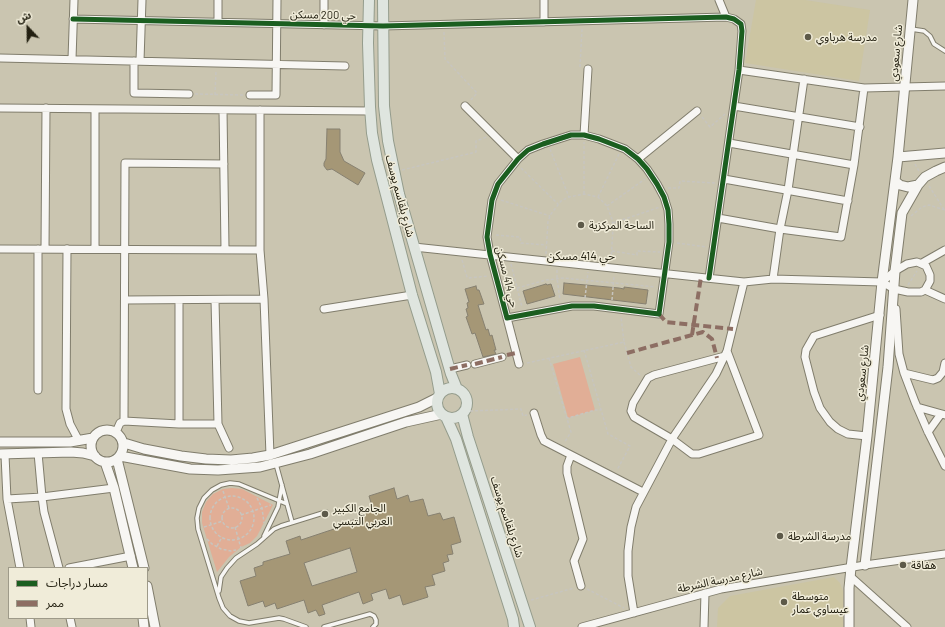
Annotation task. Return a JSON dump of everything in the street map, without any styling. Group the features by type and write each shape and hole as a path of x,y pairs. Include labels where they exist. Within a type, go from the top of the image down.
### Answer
{"main road":[{"name":"شارع بلقاسم يوسف","path":"369,0 372,133 377,160 412,295 436,372 439,396"},
{"name":"شارع بلقاسم يوسف","path":"383,0 384,106 388,141 399,194 457,389"},
{"name":"شارع سعودي","path":"849,627 850,572 867,436 880,315 882,282 898,157 913,0"},
{"path":"898,157 945,153"},
{"path":"895,181 900,185 908,187 921,182 936,171 945,167"},
{"path":"865,565 888,367 895,271 902,212 921,182"},
{"path":"118,457 171,466 204,469 241,469 260,467 310,454 406,422 444,416 455,418 463,412 466,401 465,396 457,389 448,389 439,396 419,407 270,455 230,460 168,455 144,450 124,443"},
{"path":"439,396 437,407 444,416 456,439 513,619 514,627"},
{"name":"شارع بلقاسم يوسف","path":"463,412 468,437 530,627"},
{"path":"106,429 116,432 120,435 124,443 122,452 118,457 105,462 101,461 92,451 91,444 93,438 100,431 106,429"},
{"path":"0,442 70,442 93,438"},
{"path":"2,454 77,452 95,456"},
{"path":"118,457 144,567"},
{"path":"105,462 114,488 133,567"},
{"path":"148,591 155,627"}],"street":[{"path":"72,59 74,0"},
{"path":"142,0 142,20 134,93 189,94"},
{"path":"218,0 218,22"},
{"path":"250,95 276,95 277,0"},
{"path":"324,0 324,25"},
{"path":"544,0 544,22"},
{"path":"709,278 739,70 742,31 741,24 726,17 719,0"},
{"name":"حي 200 مسكن","path":"73,19 383,26 726,17"},
{"path":"0,58 345,66"},
{"path":"584,135 588,69"},
{"path":"739,70 864,88 945,86"},
{"path":"773,279 804,79"},
{"path":"718,218 780,229 841,237 860,127 864,88"},
{"path":"465,106 494,135 516,161"},
{"path":"734,106 860,127"},
{"path":"0,108 371,111"},
{"path":"38,390 46,108"},
{"path":"95,109 95,249"},
{"path":"223,110 225,249"},
{"path":"260,110 260,250 264,299 270,455"},
{"path":"638,159 697,111"},
{"name":"حي 414 مسكن","path":"507,318 562,308 585,306 659,314 668,252 669,224 666,205 659,188 638,159 622,148 599,139 584,135 571,136 548,142 528,150 516,161 498,184 493,197 488,234 490,254 519,364"},
{"path":"729,142 854,165"},
{"path":"124,420 125,163 224,164"},
{"path":"724,178 848,201"},
{"path":"414,247 744,282 773,279 882,282 894,289 904,292 920,292 925,290 930,281 930,276 929,271 922,263"},
{"path":"0,249 260,250"},
{"path":"67,249 66,409 70,424 79,441"},
{"path":"882,282 895,271 907,264 917,262 922,263 945,250"},
{"path":"634,613 628,576 628,551 631,527 636,506 672,440 716,374 726,353 744,282"},
{"path":"894,289 899,354 904,373 928,432 945,466"},
{"path":"925,290 945,299"},
{"path":"324,309 412,295"},
{"path":"125,300 264,299"},
{"path":"179,300 179,424"},
{"path":"215,300 218,424 229,448"},
{"path":"867,436 848,434 838,430 830,422 820,408 814,392 805,357 806,350 814,336 880,315"},
{"path":"475,364 516,353"},
{"path":"726,353 759,435 699,454 692,454 634,417 631,411 633,403 646,381 654,375 726,353"},
{"path":"904,373 933,380 938,378 943,372 945,363"},
{"path":"450,369 467,366"},
{"path":"917,407 943,414 928,432"},
{"path":"534,413 544,440 643,492"},
{"path":"116,432 120,423 124,420 179,424 218,424"},
{"path":"38,453 42,497 59,567"},
{"path":"2,454 7,499 20,567"},
{"path":"571,455 567,466 567,473 583,539 574,561 581,586"},
{"path":"7,499 42,497 114,488"},
{"name":"شارع مدرسة الشرطة","path":"582,627 731,587 850,572 865,565 945,554"},
{"path":"74,567 131,556"},
{"path":"850,572 907,627"},
{"path":"704,627 705,593"}],"lane":[{"path":"910,29 924,31 930,36 934,44 945,51"},
{"path":"276,464 292,522"},
{"path":"287,504 239,484 230,483 222,485 212,490 204,498 199,508 197,518 198,529 219,598 223,608 230,616 239,621 249,623 279,618 298,626 306,627"},
{"path":"257,544 265,535 280,501 282,485"},
{"path":"219,598 218,587 221,577 236,558 257,544 274,529 326,512"},
{"path":"324,627 370,614 374,616 376,620 376,624 373,627"},
{"path":"243,627 244,622"}],"path":[{"path":"582,21 580,68 588,69"},
{"path":"444,24 445,59 477,93 465,106"},
{"path":"215,95 217,63"},
{"path":"189,94 250,95"},
{"path":"697,111 710,127 734,106"},
{"path":"394,172 476,152 476,141 494,135"},
{"path":"584,135 584,194"},
{"path":"548,142 569,197"},
{"path":"598,197 622,148"},
{"path":"909,156 921,182 945,211"},
{"path":"516,161 558,204"},
{"path":"607,206 651,175"},
{"path":"659,188 679,188 680,180 712,184 717,183 724,178"},
{"path":"545,260 548,221 558,204 569,197 584,194 598,197 607,206 613,223 613,283 611,308"},
{"path":"493,197 550,216"},
{"path":"613,223 666,205"},
{"path":"910,217 922,207 929,206 945,211"},
{"path":"669,242 714,248"},
{"path":"459,251 468,278 495,275"},
{"path":"612,251 637,255 637,251 668,252"},
{"path":"509,256 524,315"},
{"path":"558,262 557,278 562,308"},
{"path":"904,292 922,263"},
{"path":"585,306 588,265"},
{"path":"621,309 624,342 631,367 646,381"},
{"path":"519,364 624,342"},
{"path":"584,350 608,434 630,446 614,476"},
{"path":"549,358 570,432 560,449"},
{"path":"463,412 521,409 523,416 534,413"},
{"path":"566,417 568,418 595,410 601,410"},
{"path":"222,485 229,508"},
{"path":"232,495 245,500 253,511 253,525 250,531 245,536 238,539 231,540 222,538 213,531 210,525 210,511 214,504 225,496 232,495"},
{"path":"254,495 258,499 262,508 264,523"},
{"path":"241,515 271,505"},
{"path":"229,508 238,510 241,515 241,521 235,527 228,527 222,521 223,512 229,508"},
{"path":"198,529 222,521"},
{"path":"235,527 243,554"},
{"path":"217,546 222,538"},
{"path":"207,539 226,550 236,550"},
{"path":"522,603 581,586 634,613"}],"shaded area":[{"name":"مدرسة هرباوي","path":"756,0 805,0 870,10 859,81 745,63"},
{"path":"580,357 595,410 568,418 553,364"},
{"path":"223,489 242,489 273,505 257,536 250,543 241,547 229,557 217,572 202,523 202,512 206,502 213,494"},
{"name":"متوسطة عيساوي عمار","path":"834,577 840,583 843,591 843,627 717,627 718,608 730,596"}],"building":[{"path":"327,129 340,129 340,152 344,161 365,173 358,185 332,169 327,170 324,166 326,159"},
{"path":"564,283 648,290 646,304 563,294"},
{"path":"546,284 551,284 555,296 527,304 523,291"},
{"path":"476,286 484,304 478,305 486,330 488,329 490,336 492,335 496,350 494,350 496,354 483,357 475,333 472,334 466,317 468,316 466,309 468,308 467,303 469,302 465,289"},
{"path":"394,488 397,499 408,495 410,502 423,499 428,516 440,513 443,520 454,517 461,542 451,545 453,554 447,555 449,561 443,563 445,571 432,575 435,585 425,587 428,597 403,605 400,595 389,599 386,589 371,594 373,600 363,604 359,592 322,605 325,614 319,616 316,610 308,613 304,600 277,609 275,603 265,607 263,601 248,606 240,581 256,576 254,568 263,565 263,562 290,554 286,541 300,536 301,540 340,527 339,524 364,517 362,510 372,506 369,496","holes":["350,548 357,572 312,586 304,563"]}],"marked path":[{"path":"692,335 701,277"},
{"path":"659,314 666,322 733,329"},
{"path":"627,353 703,332 712,339 717,358"},
{"path":"507,355 516,353"},
{"path":"475,364 502,357"},
{"path":"450,369 467,365"}],"cycle path":[{"path":"73,19 383,26 726,17 734,19 741,24 742,31 739,70 709,278"},
{"path":"571,135 584,135 625,149 638,159 647,169 664,197 668,210 669,242 659,314 594,306 572,306 507,318 487,237 492,200 498,184 518,159 528,150 571,135"}],"place":[{"name":"مدرسة هرباوي","path":"808,37"},
{"name":"الساحة المركزية","path":"581,225"},
{"name":"الجامع الكبير العربي التبسي","path":"325,514"},
{"name":"مدرسة الشرطة","path":"780,536"},
{"name":"هفاقة","path":"903,565"},
{"name":"متوسطة عيساوي عمار","path":"784,602"}],"district":[{"name":"حي 414 مسكن","path":"581,256"}]}
